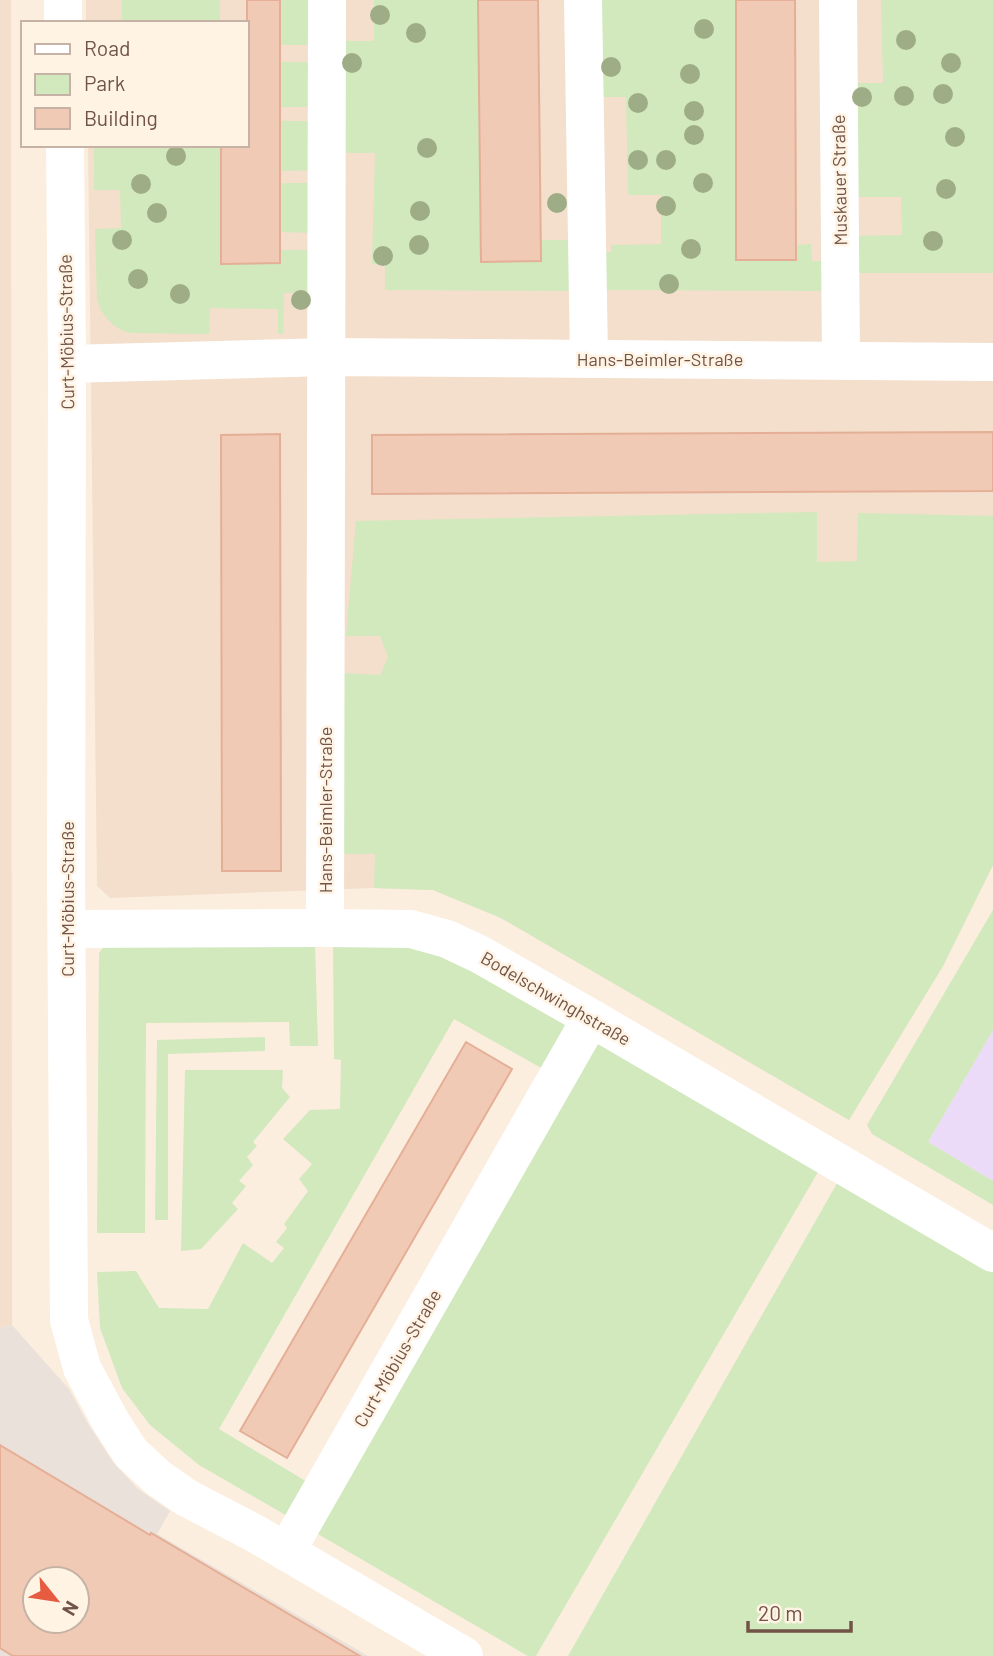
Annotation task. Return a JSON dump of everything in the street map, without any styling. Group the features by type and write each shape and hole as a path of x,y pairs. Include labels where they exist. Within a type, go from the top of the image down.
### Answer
{"street":[{"path":"63,0 63,21"},
{"path":"327,0 327,357"},
{"path":"583,0 589,359"},
{"name":"Muskauer Straße","path":"838,0 841,359"},
{"name":"Curt-Möbius-Straße","path":"65,147 68,364 66,878 69,1320 82,1368 111,1422 131,1452 158,1478 187,1498 286,1552 464,1656"},
{"name":"Hans-Beimler-Straße","path":"324,928 327,357"},
{"name":"Hans-Beimler-Straße","path":"68,364 327,357 993,362"},
{"name":"Bodelschwinghstraße","path":"67,929 411,929 447,939 479,954 591,1018 993,1252"},
{"name":"Curt-Möbius-Straße","path":"286,1552 591,1018"}],"shaded area":[{"path":"0,0 11,0 12,1325 0,1328"},
{"path":"86,0 993,0 993,865 943,966 849,1120 501,918 433,890 374,888 110,898 97,886 88,147 248,147 248,21 86,21"},
{"path":"993,1030 993,1181 928,1142"},
{"path":"12,1325 69,1389 113,1462 138,1489 170,1511 157,1534 368,1656 0,1656 0,1328"}],"green space":[{"path":"122,0 220,0 220,21 122,21"},
{"path":"280,0 316,0 316,45 280,45"},
{"path":"374,0 478,0 481,262 540,261 540,240 576,240 576,291 385,290 385,265 372,264 375,153 340,153 340,41 374,41"},
{"path":"597,0 736,0 736,260 795,260 796,245 811,244 812,261 826,261 824,288 820,291 597,290 598,252 611,252 611,245 661,244 661,195 628,195 626,97 598,97"},
{"path":"881,0 993,0 993,273 852,273 852,236 902,235 901,197 853,197 854,83 883,83"},
{"path":"280,62 315,62 314,107 280,107"},
{"path":"280,121 316,121 317,170 280,171"},
{"path":"94,147 221,147 221,264 280,263 280,250 318,250 317,291 284,293 283,334 278,334 278,309 210,308 209,334 131,333 119,329 109,321 97,299 95,229 121,228 120,190 94,190"},
{"path":"280,183 315,183 316,233 280,232"},
{"path":"817,512 817,562 857,561 858,513 993,516 993,865 943,966 849,1120 501,918 433,890 374,888 375,854 339,854 339,673 380,675 388,657 380,636 346,636 356,521"},
{"path":"993,910 993,1030 928,1142 993,1181 993,1205 872,1134 867,1125"},
{"path":"380,940 468,961 573,1022 545,1070 454,1019 219,1429 309,1483 289,1517 199,1465 150,1425 122,1388 100,1328 97,1272 136,1271 159,1308 208,1309 243,1243 272,1263 284,1248 276,1242 287,1228 284,1224 308,1191 299,1179 312,1164 283,1139 310,1110 340,1109 341,1060 334,1059 333,942"},
{"path":"315,943 318,1046 290,1046 289,1022 146,1023 145,1233 97,1233 99,953 105,945"},
{"path":"597,1036 821,1167 536,1656 528,1656 311,1530"},
{"path":"265,1037 265,1051 168,1054 168,1220 155,1220 157,1040"},
{"path":"185,1070 283,1070 282,1088 290,1097 253,1142 257,1146 247,1157 253,1165 239,1181 246,1186 232,1203 238,1209 201,1249 181,1251"},
{"path":"840,1178 993,1267 993,1656 568,1656"}],"building":[{"path":"247,0 280,0 280,263 221,264 221,147 248,147"},
{"path":"478,0 538,0 541,261 481,262"},
{"path":"736,0 795,0 796,260 736,260"},
{"path":"993,432 993,491 372,494 372,435"},
{"path":"280,434 281,871 222,871 221,435"},
{"path":"466,1042 512,1069 287,1458 240,1431"},
{"path":"0,1445 360,1656 13,1656 0,1648"}]}
